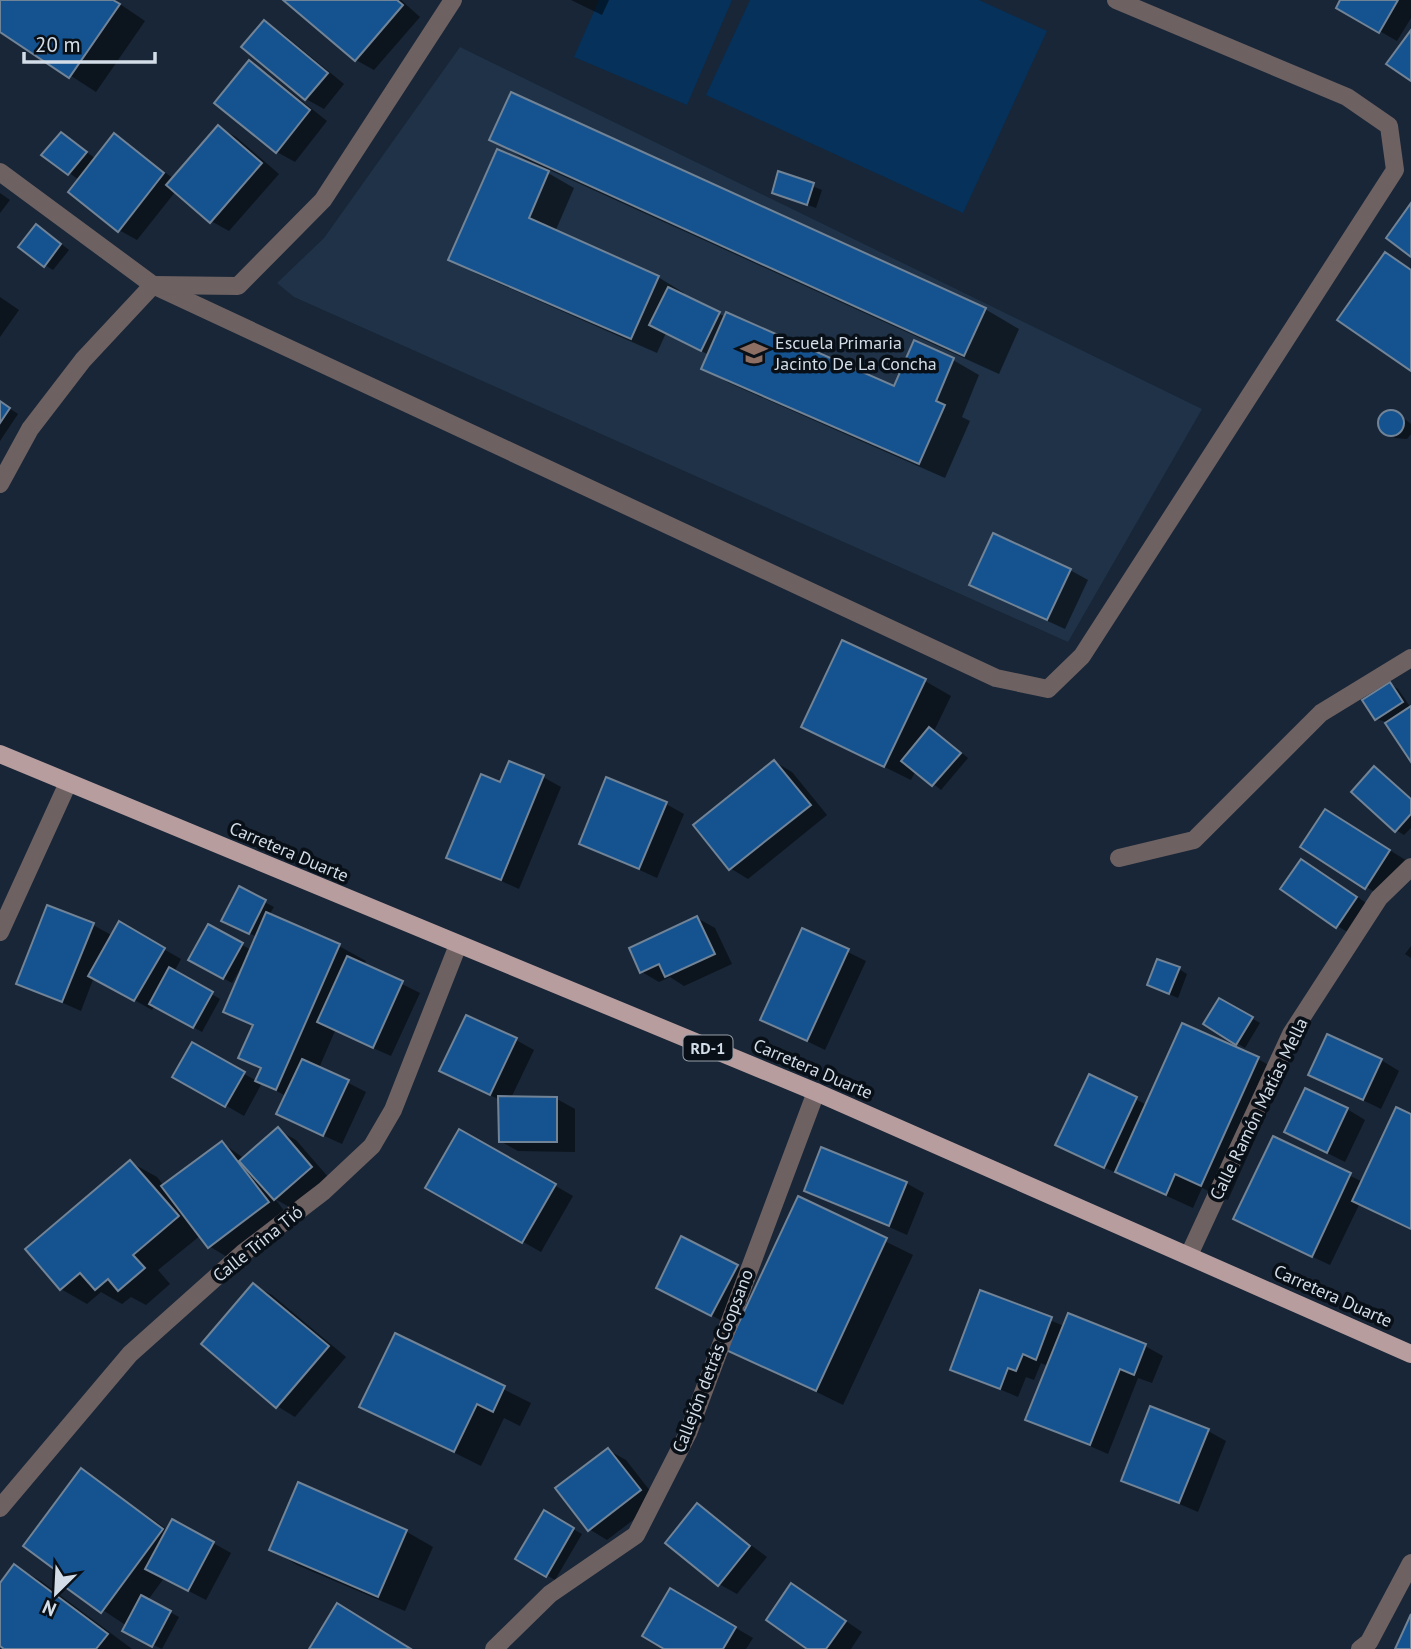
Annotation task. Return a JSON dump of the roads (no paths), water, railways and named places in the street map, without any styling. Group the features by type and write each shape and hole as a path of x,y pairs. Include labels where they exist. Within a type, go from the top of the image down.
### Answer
{"main road":[{"name":"Carretera Duarte","path":"0,754 458,946 816,1092 1411,1354"}],"street":[{"path":"0,484 30,429 83,360 153,285 238,286 323,200 453,0"},
{"path":"0,172 153,285 996,678 1048,689 1082,656 1395,170 1389,126 1347,97 1116,0"},
{"path":"1119,858 1194,839 1321,713 1411,658"},
{"path":"0,932 68,783"},
{"name":"Calle Ramón Matías Mella","path":"1189,1255 1292,1034 1379,898 1411,867"},
{"name":"Calle Trina Tió","path":"0,1508 130,1354 243,1253 324,1191 372,1146 393,1111 458,946"},
{"name":"Callejón detrás Coopsano","path":"494,1649 550,1594 636,1535 688,1433 816,1092"},
{"path":"1360,1649 1369,1642 1411,1563"}],"place":[{"name":"Escuela Primaria Jacinto De La Concha","path":"754,353"}]}
